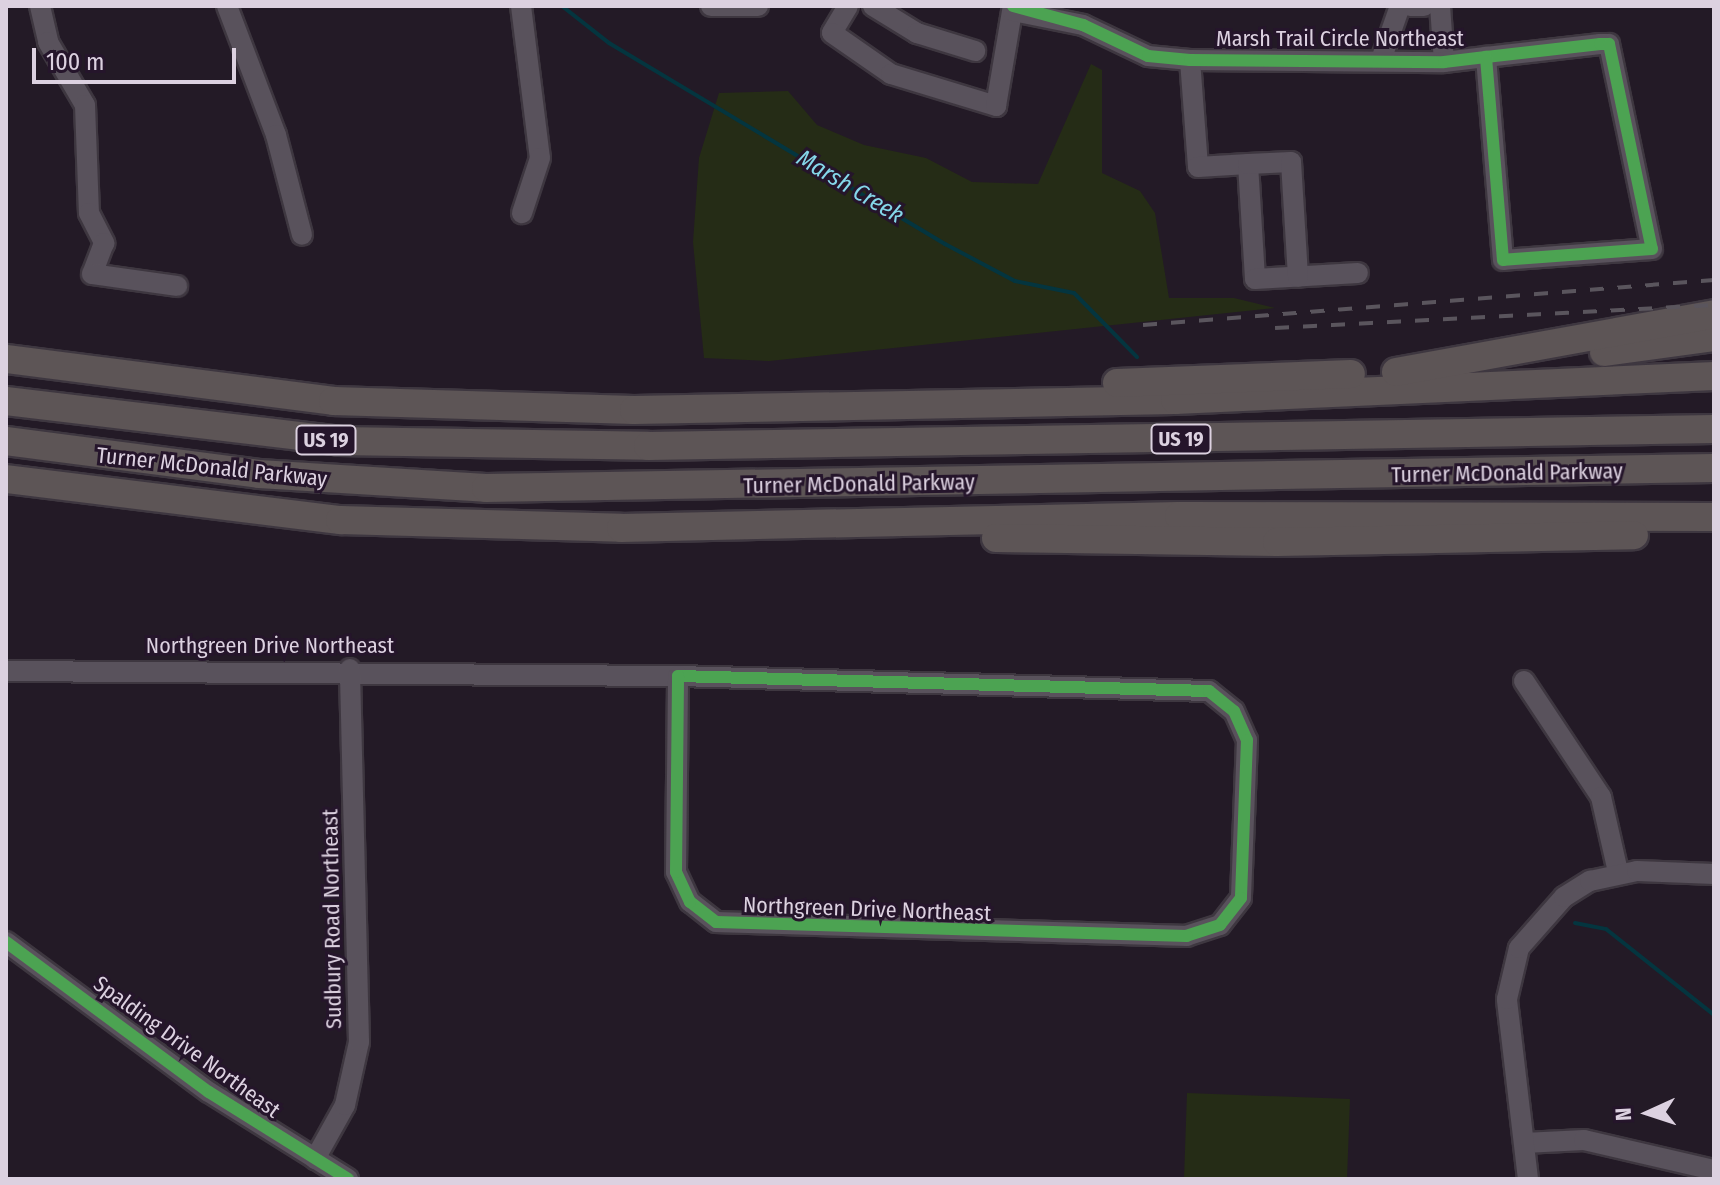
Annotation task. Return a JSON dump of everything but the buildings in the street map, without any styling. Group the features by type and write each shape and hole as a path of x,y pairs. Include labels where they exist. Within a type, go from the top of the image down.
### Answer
{"highway":[{"path":"1478,363 1714,314"},
{"path":"865,407 900,397 1478,363 1714,337"},
{"path":"6,359 333,401 478,408 865,407 1714,376"},
{"name":"Turner McDonald Parkway","path":"6,401 339,441 632,446 1714,429"},
{"name":"Turner McDonald Parkway","path":"6,441 259,474 486,488 1714,468"},
{"path":"6,479 340,520 763,525 1277,542 1714,535"},
{"path":"763,525 1427,514 1714,517"}],"street":[{"path":"40,6 48,42 85,105 89,213 104,243 92,274 177,286"},
{"path":"227,6 276,135 302,235"},
{"path":"521,6 540,158 522,213"},
{"path":"711,6 758,6"},
{"path":"848,6 832,33 879,66 996,106 1013,9"},
{"path":"873,6 917,33 975,51"},
{"path":"1381,60 1400,6"},
{"path":"1410,6 1424,6"},
{"path":"1440,6 1444,62"},
{"name":"Marsh Trail Circle Northeast","path":"1013,9 1083,25 1148,56 1190,60 1444,62 1486,57 1609,44 1654,243 1644,251 1503,260 1486,57"},
{"name":"Marsh Trail Circle Northeast","path":"1190,60 1198,167 1248,164"},
{"path":"1298,277 1291,162 1248,164 1255,279 1298,277 1358,273"},
{"name":"Northgreen Drive Northeast","path":"6,671 350,669 678,676 1209,691 1234,711 1247,740 1241,898 1220,925 1187,936 716,922 690,902 676,872 678,676"},
{"name":"Sudbury Road Northeast","path":"315,1159 345,1105 359,1042 350,669"},
{"path":"1524,681 1601,797 1618,872"},
{"path":"1528,1179 1507,999 1512,963 1564,897 1618,872 1714,874"},
{"name":"Spalding Drive Northeast","path":"6,942 209,1092 348,1179"},
{"path":"1524,1143 1584,1140 1714,1170"}],"green space":[{"path":"1091,64 1102,70 1102,173 1140,191 1155,213 1169,298 1234,298 1275,308 769,361 704,358 693,242 699,158 719,93 788,91 817,125 864,145 926,158 972,182 1038,184"},
{"path":"1187,1093 1350,1099 1347,1179 1184,1179"}],"waterway":[{"name":"Marsh Creek","path":"562,6 609,43 945,244 1015,281 1074,293 1137,357"},
{"name":"Marsh Creek","path":"1575,923 1606,929 1714,1015"}],"railway":[{"path":"1143,325 1714,280"},
{"path":"1275,328 1714,305"}],"cycle path":[{"path":"1013,6 1083,25 1148,56 1190,60 1444,62 1486,57 1600,44 1609,44 1652,249 1503,260 1486,57"},
{"path":"678,676 1209,691 1234,711 1247,740 1241,898 1220,925 1187,936 716,922 690,902 676,872 678,676"},
{"path":"6,942 209,1092 348,1179"}]}
